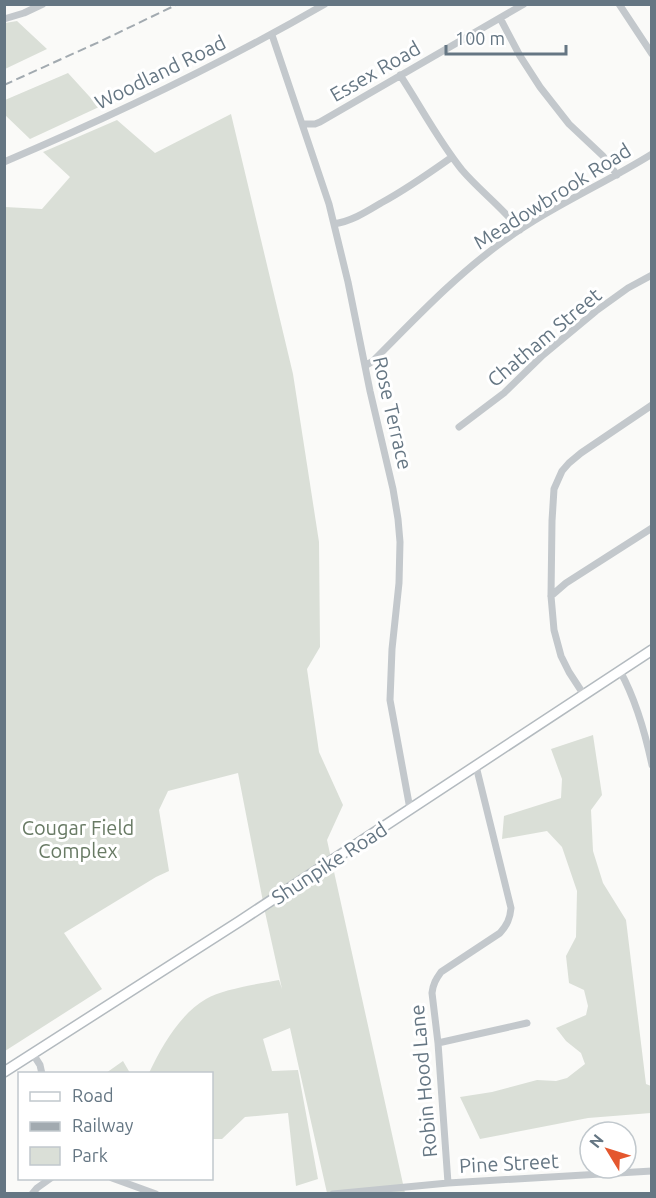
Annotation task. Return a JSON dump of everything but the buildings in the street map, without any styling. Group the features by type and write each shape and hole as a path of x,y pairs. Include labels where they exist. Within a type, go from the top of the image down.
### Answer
{"main road":[{"name":"Shunpike Road","path":"4,1072 240,921 651,650"}],"street":[{"path":"4,19 43,4"},
{"name":"Woodland Road","path":"4,162 182,82 272,35 325,4"},
{"name":"Essex Road","path":"303,124 320,122 525,4"},
{"path":"619,4 651,54"},
{"path":"500,18 520,56 556,109 603,156 617,175"},
{"name":"Rose Terrace","path":"272,35 330,204 400,528 399,583 390,688 392,715 410,809"},
{"path":"400,75 432,128 463,172 513,220 520,230"},
{"name":"Meadowbrook Road","path":"365,366 373,361 463,273 502,242 651,154"},
{"path":"334,224 350,220 370,210 413,185 452,157"},
{"name":"Chatham Street","path":"459,427 504,393 543,355 596,311 651,275"},
{"path":"584,694 561,656 554,630 551,596 554,489 562,471 569,463 651,405"},
{"path":"551,596 566,583 651,528"},
{"path":"620,671 630,688 646,736 651,765"},
{"name":"Robin Hood Lane","path":"448,1183 432,986 441,972 500,933 510,919 511,908 476,766"},
{"path":"438,1043 526,1023"},
{"path":"33,1054 42,1072"},
{"name":"Pine Street","path":"333,1194 448,1183 651,1171"},
{"path":"32,1194 49,1180"},
{"path":"115,1180 156,1194"}],"green space":[{"path":"17,21 47,49 5,69 5,23"},
{"path":"68,73 99,107 30,139 5,115 5,100"},
{"name":"Cougar Field Complex","path":"231,114 293,374 319,542 320,647 307,669 319,752 343,805 327,840 405,1193 327,1193 290,1028 263,1039 272,1071 298,1070 318,1179 296,1186 288,1113 245,1117 222,1139 213,1139 213,1072 150,1072 180,1022 206,999 231,990 279,980 282,989 238,773 168,791 159,810 169,871 64,933 102,989 5,1051 5,207 42,209 70,177 43,152 117,120 155,153"},
{"path":"593,735 602,795 591,810 593,851 603,883 626,920 646,1084 651,1086 651,1113 588,1118 480,1139 460,1097 492,1092 537,1080 556,1081 567,1078 585,1064 581,1053 566,1041 556,1028 586,1015 588,1006 584,990 569,983 566,956 576,937 577,891 562,847 547,831 502,839 504,816 561,798 562,779 551,749"},
{"path":"123,1061 129,1072 107,1072"}],"railway":[{"path":"4,85 178,4"}]}
